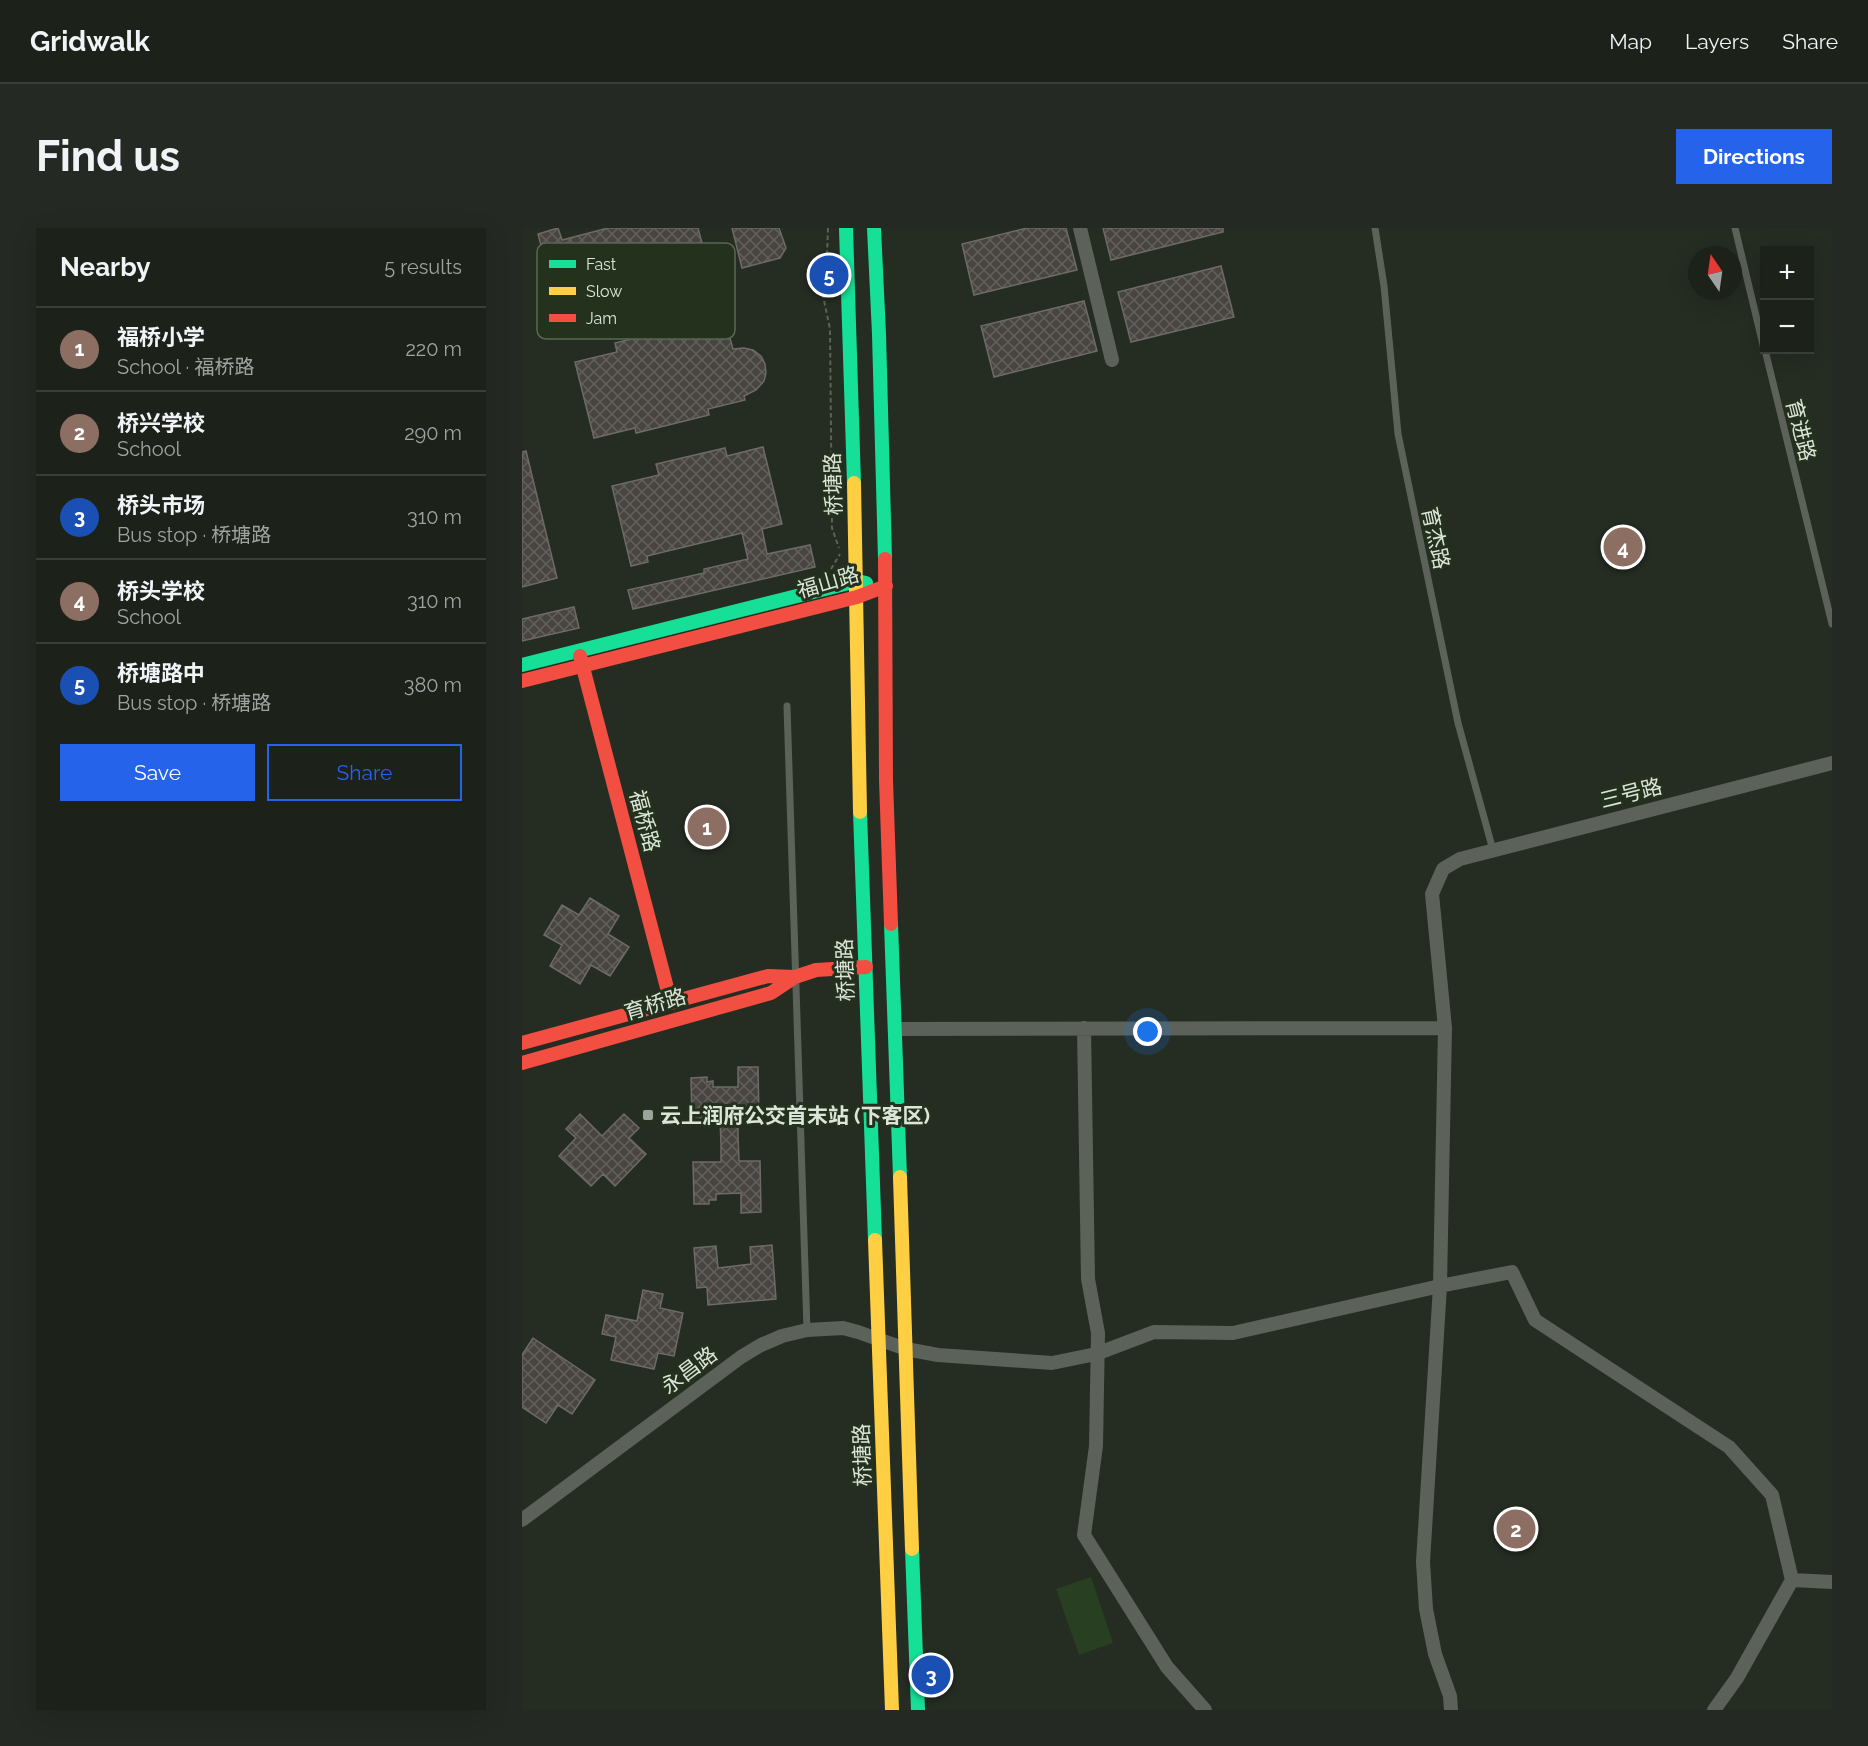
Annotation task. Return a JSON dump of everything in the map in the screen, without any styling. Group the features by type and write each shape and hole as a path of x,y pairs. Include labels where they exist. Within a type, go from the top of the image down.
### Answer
{"street":[{"name":"桥塘路","path":"846,228 857,597 859,780 892,1710"},
{"path":"874,228 886,586 886,780 918,1710"},
{"path":"1080,228 1112,360"},
{"name":"福山路","path":"522,665 856,581 886,586"},
{"name":"福山路","path":"522,681 857,597 886,586"},
{"name":"福桥路","path":"579,651 671,1003"},
{"name":"三号路","path":"1444,1028 1432,894 1443,869 1460,859 1493,850 1832,763"},
{"name":"育桥路","path":"522,1063 771,993 795,977 816,970 866,967"},
{"name":"育桥路","path":"522,1043 768,976 795,977"},
{"path":"1084,1028 1088,1278 1098,1333 1096,1446 1084,1534 1167,1667 1205,1710"},
{"path":"895,1029 1444,1028 1440,1286 1423,1562 1426,1608 1436,1654 1450,1696 1451,1710"},
{"name":"永昌路","path":"522,1520 741,1357 782,1335 807,1330 843,1328 906,1349 938,1355 1052,1363 1096,1354 1154,1332 1233,1333 1512,1272 1535,1320 1730,1447 1772,1495 1792,1580"},
{"path":"1714,1710 1737,1678 1792,1580 1832,1582"}],"lane":[{"name":"育杰路","path":"1375,228 1384,286 1398,434 1458,723 1493,850"},
{"name":"育进路","path":"1735,228 1760,329"},
{"name":"育进路","path":"1766,354 1832,624"},
{"path":"787,706 807,1330"}],"path":[{"path":"828,228 827,255 819,277 830,329 832,528 840,552 832,569"}],"green space":[{"path":"1091,1577 1113,1643 1079,1655 1056,1589"}],"building":[{"path":"558,228 562,240 608,228 698,228 702,243 540,243 538,234"},
{"path":"732,228 779,228 786,248 780,258 742,268"},
{"path":"1027,228 1066,228 1077,270 974,295 962,244"},
{"path":"1103,228 1223,228 1223,232 1111,260"},
{"path":"1221,266 1234,317 1131,342 1118,292"},
{"path":"1084,301 1097,351 994,377 981,326"},
{"path":"631,339 730,339 733,349 753,350 761,356 766,373 764,381 756,390 744,396 745,400 708,409 709,415 636,433 635,428 594,438 575,362 617,352 615,343"},
{"path":"763,447 782,524 762,529 767,554 810,545 815,567 633,609 628,590 704,573 704,569 748,559 742,533 647,556 648,562 631,566 612,486 659,475 656,464 725,448 727,456"},
{"path":"526,451 557,578 522,587 522,452"},
{"path":"574,607 579,628 522,641 522,619"},
{"path":"590,898 619,916 608,934 629,947 610,976 591,965 580,984 550,966 562,945 544,935 562,905 579,915"},
{"path":"738,1067 758,1067 759,1118 738,1118 738,1136 739,1161 760,1161 761,1212 741,1213 741,1193 716,1194 716,1200 709,1200 709,1204 694,1204 693,1162 721,1162 721,1144 720,1119 692,1120 691,1078 707,1077 707,1082 713,1081 713,1087 738,1087"},
{"path":"580,1114 602,1136 624,1114 639,1128 629,1138 646,1154 615,1186 603,1174 591,1186 559,1156 576,1138 566,1129"},
{"path":"772,1245 776,1299 708,1305 707,1287 697,1288 694,1248 716,1246 718,1268 751,1264 750,1247"},
{"path":"643,1290 663,1294 660,1308 683,1313 674,1356 658,1353 654,1369 611,1360 616,1337 602,1334 606,1315 637,1321"},
{"path":"533,1338 595,1380 572,1414 558,1405 546,1423 522,1407 522,1355"}],"traffic: fast":[{"path":"846,228 854,483"},
{"path":"874,228 885,559"},
{"path":"522,665 857,581 866,583"},
{"path":"860,812 875,1240"},
{"path":"891,924 900,1177"},
{"path":"912,1549 918,1710"}],"traffic: slow":[{"path":"854,483 860,812"},
{"path":"900,1177 912,1549"},
{"path":"875,1240 892,1710"}],"traffic: jam":[{"path":"885,559 886,780 891,924"},
{"path":"522,681 857,597 886,586"},
{"path":"580,656 671,1003"},
{"path":"522,1063 771,993 795,977 816,970 866,967"},
{"path":"522,1043 768,976 795,977"}],"place":[{"name":"桥塘路中","path":"829,275"},
{"name":"桥头学校","path":"1623,547"},
{"name":"福桥小学","path":"707,827"},
{"name":"云上润府公交首末站 (下客区)","path":"648,1115"},
{"name":"桥兴学校","path":"1516,1529"},
{"name":"桥头市场","path":"931,1675"}]}
